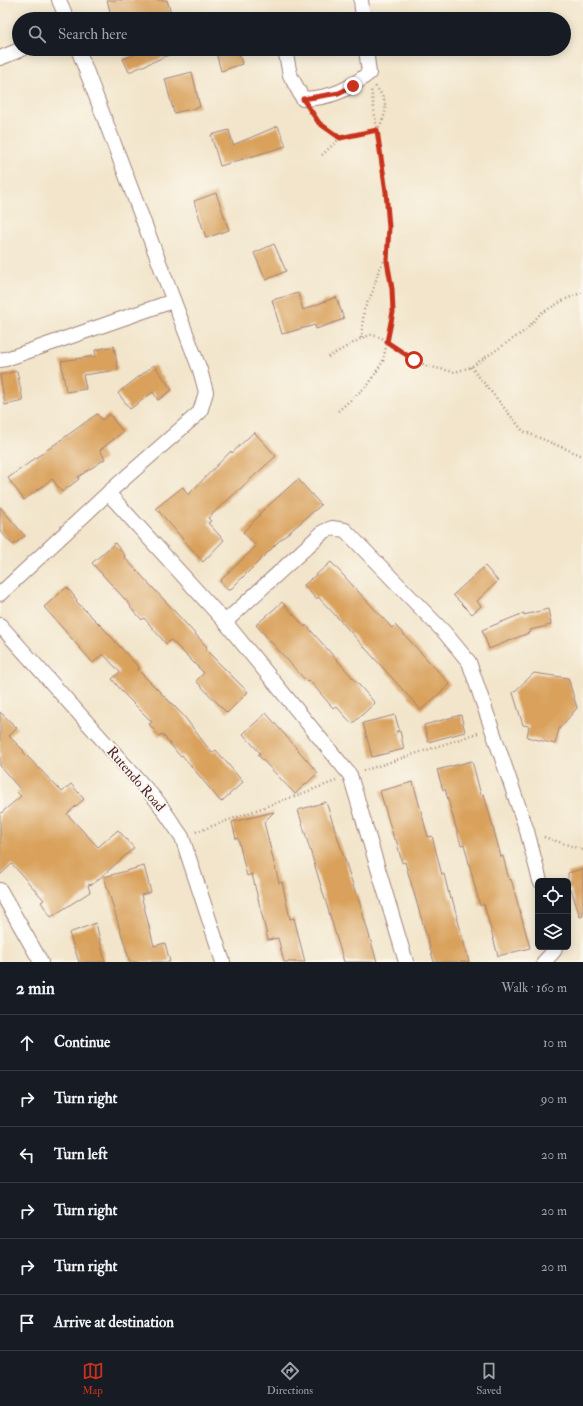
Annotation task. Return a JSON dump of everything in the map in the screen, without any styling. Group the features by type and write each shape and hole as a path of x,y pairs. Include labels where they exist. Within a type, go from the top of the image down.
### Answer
{"street":[{"path":"60,0 64,12"},
{"path":"361,0 362,12"},
{"path":"0,58 12,53"},
{"path":"0,594 108,493 200,412 206,392 200,370 81,56"},
{"path":"286,56 290,75 303,99 339,93 369,76 367,56"},
{"path":"0,360 173,301"},
{"path":"108,493 225,622 350,776 406,962"},
{"path":"225,622 323,532 332,528 345,530 446,633 469,662 526,831 539,878"},
{"name":"Rutendo Road","path":"0,625 158,802 182,837 223,962"},
{"path":"0,890 41,962"},
{"path":"544,962 554,950"}],"path":[{"path":"338,411 369,384 383,361 393,312 392,289 387,261 389,227 386,192 369,76"},
{"path":"322,155 340,138 377,130 386,118 384,95 369,76"},
{"path":"303,99 319,123 340,138"},
{"path":"360,338 364,310 373,291 379,269 387,254"},
{"path":"328,357 360,338 371,335 380,337 426,366 455,372 471,367 526,330 541,313 564,300 583,292"},
{"path":"471,367 523,431 583,456"},
{"path":"526,831 583,850"}],"building":[{"path":"107,0 167,0 171,12 110,12"},
{"path":"130,56 167,56 129,72 123,59"},
{"path":"217,56 240,56 242,64 221,71"},
{"path":"192,72 200,107 174,113 165,79"},
{"path":"278,126 286,146 220,166 211,135 229,130 233,145"},
{"path":"216,193 229,230 206,238 194,201"},
{"path":"274,244 286,271 266,280 254,253"},
{"path":"298,293 303,310 336,297 344,319 316,329 315,325 282,334 272,300"},
{"path":"114,346 118,370 83,375 86,389 66,392 61,361 96,356 95,350"},
{"path":"154,365 172,390 158,400 153,392 130,409 118,393"},
{"path":"17,371 23,401 5,405 0,375"},
{"path":"97,414 102,420 109,414 123,432 100,450 105,459 78,477 79,479 62,492 52,479 24,500 8,478"},
{"path":"254,432 276,456 208,518 211,521 208,523 224,540 203,562 156,508 183,487 188,495 231,451 232,453"},
{"path":"298,479 321,505 278,542 229,591 220,581 256,546 243,532 260,515 259,514"},
{"path":"0,507 25,536 13,545 0,531"},
{"path":"115,543 125,556 124,557 207,647 205,649 248,692 227,713 196,681 204,673 171,640 166,644 144,618 142,620 130,607 131,606 92,563"},
{"path":"331,562 392,628 395,625 450,684 421,710 338,618 318,597 316,599 304,585"},
{"path":"485,566 498,581 477,601 481,606 472,614 453,595"},
{"path":"67,587 77,600 76,601 106,631 140,669 138,670 183,715 212,753 216,750 243,782 221,802 182,755 180,756 162,734 159,736 149,724 152,722 126,696 112,679 120,672 103,654 93,663 44,607"},
{"path":"282,602 305,627 306,625 375,703 352,724 336,706 333,708 309,680 307,682 256,625"},
{"path":"548,609 551,625 530,630 531,632 489,649 482,630 524,613 524,615"},
{"path":"534,673 568,678 577,708 559,729 555,744 527,737 529,726 523,725 513,693"},
{"path":"0,712 17,728 9,736 24,751 23,752 62,792 71,784 84,799 67,814 98,847 118,830 134,848 93,884 88,885 90,892 51,917 41,902 44,900 12,864 0,875 0,814 21,796 17,792 20,789 0,766"},
{"path":"266,713 318,773 295,794 258,755 260,753 243,734"},
{"path":"395,715 399,729 396,732 400,731 404,749 372,757 363,723"},
{"path":"461,715 465,732 428,742 424,725"},
{"path":"472,761 481,795 484,794 501,857 503,856 509,880 511,879 530,948 498,956 484,904 480,906 464,844 461,845 445,789 443,790 437,770"},
{"path":"413,782 428,837 432,836 442,875 444,874 450,899 452,898 469,962 434,962 405,862 402,863 396,839 394,839 380,791"},
{"path":"326,802 357,894 377,962 344,962 298,810"},
{"path":"274,812 264,822 279,883 282,882 290,919 294,918 305,962 284,962 278,938 268,940 252,874 247,876 238,838 236,839 232,822"},
{"path":"144,866 151,892 141,895 154,946 165,943 170,962 130,962 104,877"},
{"path":"583,869 583,916 580,917 571,889 571,878 568,878 568,873"},
{"path":"96,923 105,962 79,962 69,933"}],"route":[{"path":"353,86 339,93 303,99 319,123 340,138 377,130 386,192 389,227 387,261 392,289 393,312 387,342 403,351 414,360"}]}
